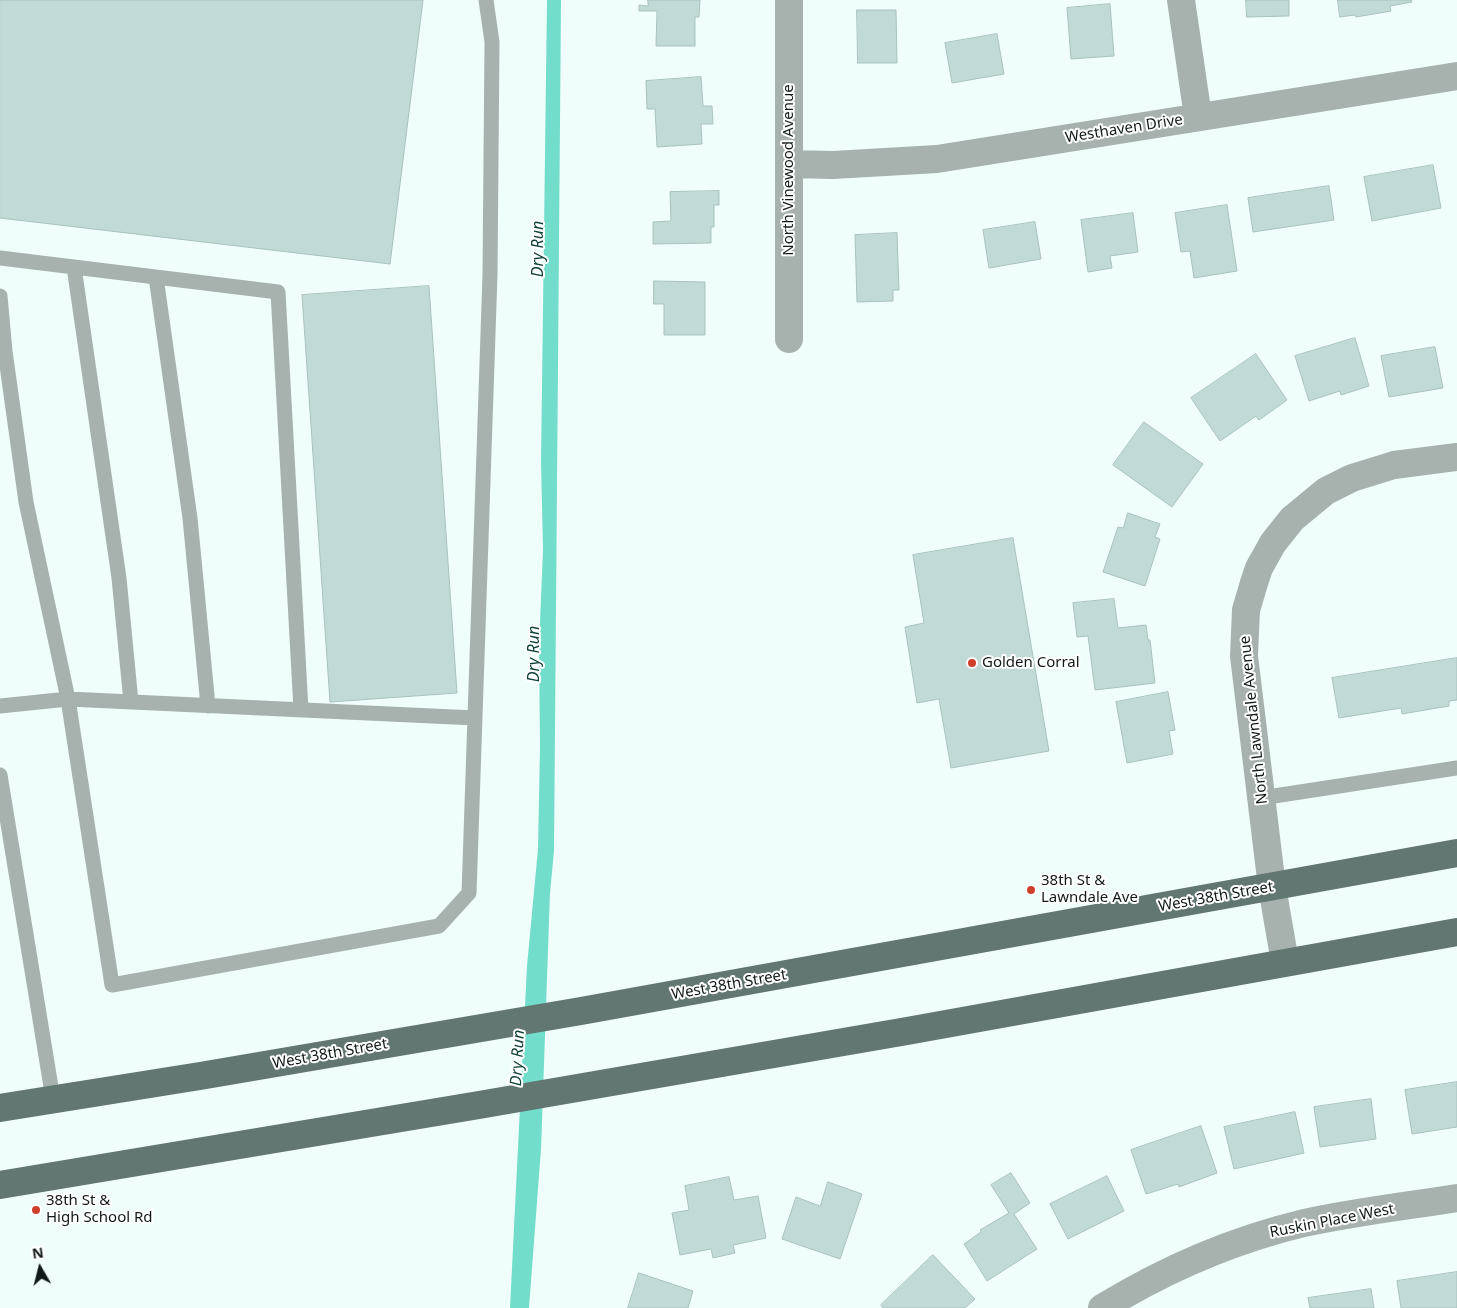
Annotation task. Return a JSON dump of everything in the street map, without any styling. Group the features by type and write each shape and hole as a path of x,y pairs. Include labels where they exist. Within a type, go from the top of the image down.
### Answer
{"main road":[{"name":"West 38th Street","path":"0,1108 581,1011 1457,853"},
{"path":"0,1185 479,1106 1457,932"}],"street":[{"name":"North Vinewood Avenue","path":"789,0 789,339"},
{"path":"1181,0 1198,117"},
{"name":"Westhaven Drive","path":"789,164 842,165 937,159 1457,76"},
{"name":"North Lawndale Avenue","path":"1285,962 1272,887 1244,642 1246,610 1259,568 1292,519 1326,490 1352,478 1394,465 1457,457"},
{"name":"Ruskin Place West","path":"1102,1308 1130,1291 1196,1260 1266,1233 1336,1217 1457,1198"}],"lane":[{"path":"0,296 5,351 26,502 68,699 112,985 440,926 469,893 490,275 492,42 486,0"},
{"path":"0,258 278,292 301,710"},
{"path":"74,267 118,578 131,702"},
{"path":"156,277 190,518 208,706"},
{"path":"0,706 68,699 475,718"},
{"path":"1261,798 1457,768"},
{"path":"0,775 53,1099"}],"shaded area":[{"name":"Dry Run","path":"547,0 561,0 554,851 550,893 541,1149 529,1308 510,1308 527,966 538,849 539,647 543,550 541,462"}],"building":[{"path":"0,0 423,0 390,264 0,218"},
{"path":"648,0 700,0 699,17 695,17 695,46 656,46 657,11 639,11 639,5 648,6"},
{"path":"1246,0 1289,0 1289,16 1247,17"},
{"path":"1338,0 1411,0 1412,2 1390,6 1391,11 1356,17 1355,15 1340,17"},
{"path":"1110,4 1114,56 1071,59 1067,8"},
{"path":"857,10 896,10 897,63 858,63"},
{"path":"997,34 1004,74 952,83 945,43"},
{"path":"701,77 703,106 712,106 713,124 701,124 702,144 657,147 655,109 647,109 646,81"},
{"path":"1433,165 1441,208 1372,221 1364,177"},
{"path":"1329,186 1334,220 1253,232 1248,198"},
{"path":"719,191 719,205 714,205 714,227 711,227 711,243 653,244 653,222 671,221 670,192"},
{"path":"1227,205 1237,271 1194,278 1190,251 1181,252 1175,213"},
{"path":"1133,213 1138,252 1110,256 1112,268 1088,272 1081,220"},
{"path":"1035,222 1041,259 989,268 983,230"},
{"path":"897,233 899,290 893,290 893,301 857,302 855,235"},
{"path":"654,281 705,282 705,335 664,335 664,304 654,304"},
{"path":"429,286 457,693 330,702 302,295"},
{"path":"1355,338 1369,386 1341,395 1340,391 1309,401 1295,356"},
{"path":"1435,347 1443,388 1389,397 1381,356"},
{"path":"1256,354 1287,400 1259,420 1256,416 1220,441 1191,398"},
{"path":"1144,422 1203,464 1172,507 1113,465"},
{"path":"1128,513 1160,524 1155,537 1160,539 1145,586 1103,572 1118,527 1123,528"},
{"name":"Golden Corral","path":"1013,538 1049,751 951,768 939,699 917,703 905,627 924,623 913,555"},
{"path":"1114,599 1118,628 1146,625 1148,640 1150,640 1155,683 1095,690 1088,636 1077,637 1073,603"},
{"path":"1457,658 1457,700 1449,701 1449,706 1402,714 1401,708 1339,718 1332,678"},
{"path":"1168,692 1175,730 1169,731 1173,754 1127,763 1116,702"},
{"path":"1457,1082 1457,1127 1412,1134 1405,1090"},
{"path":"1371,1099 1376,1139 1320,1147 1314,1107"},
{"path":"1295,1112 1304,1153 1234,1169 1224,1127"},
{"path":"1201,1126 1217,1173 1179,1187 1178,1184 1146,1194 1131,1150"},
{"path":"1011,1173 1030,1203 1014,1214 1037,1249 987,1281 964,1244 981,1232 980,1230 1009,1213 991,1185"},
{"path":"1107,1176 1124,1211 1068,1239 1050,1204"},
{"path":"729,1177 734,1200 758,1196 766,1238 733,1245 735,1253 713,1258 711,1249 680,1255 672,1213 689,1210 685,1186"},
{"path":"828,1182 862,1194 840,1259 782,1239 796,1197 820,1206"},
{"path":"933,1255 975,1299 965,1308 883,1308 881,1305"},
{"path":"1457,1272 1457,1308 1401,1308 1397,1281"},
{"path":"639,1273 693,1291 688,1308 628,1308"},
{"path":"1371,1289 1374,1308 1310,1308 1308,1298"}],"place":[{"name":"Golden Corral","path":"972,663"},
{"name":"38th St & Lawndale Ave","path":"1031,890"},
{"name":"38th St & High School Rd","path":"36,1210"}]}
